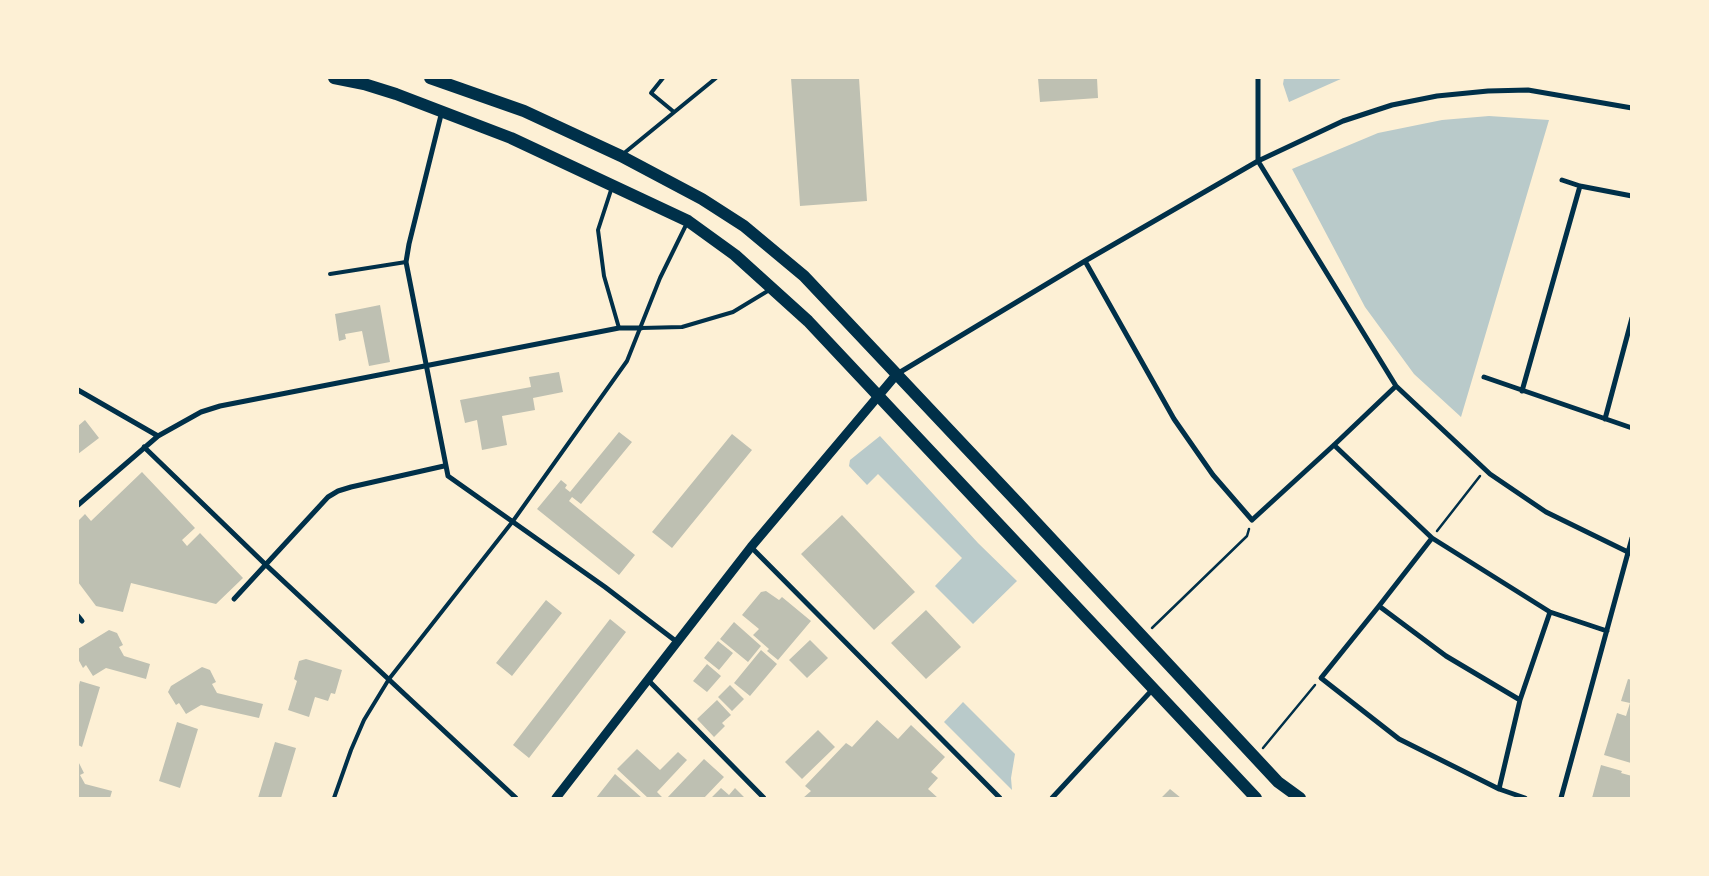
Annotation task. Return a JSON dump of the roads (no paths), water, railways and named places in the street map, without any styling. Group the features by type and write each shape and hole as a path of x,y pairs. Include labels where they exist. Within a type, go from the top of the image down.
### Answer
{"main road":[{"path":"334,78 364,84 512,138 688,221 735,255 808,321 1256,798"},
{"path":"430,78 524,111 621,156 702,199 744,226 804,276 1278,782 1300,798"}],"street":[{"path":"1258,78 1258,162 1396,386 1485,469 1546,512 1629,553"},
{"path":"556,798 751,547 896,374 1085,261 1258,162 1343,120 1392,105 1437,96 1488,90 1528,90 1632,108"},
{"path":"442,111 406,262 444,466 448,476 513,521 677,642"},
{"path":"1562,180 1580,186 1632,196"},
{"path":"1522,391 1580,186"},
{"path":"1085,261 1174,419 1213,475 1252,520 1396,386"},
{"path":"1605,419 1632,318"},
{"path":"78,505 158,436 202,412 220,406 619,328 641,328"},
{"path":"1484,378 1632,428"},
{"path":"78,391 158,436"},
{"path":"1334,445 1432,538 1550,612 1607,631"},
{"path":"144,447 265,564 516,798"},
{"path":"234,599 328,497 338,491 444,466"},
{"path":"1432,538 1321,678 1399,739 1499,789 1525,798"},
{"path":"1561,798 1632,538"},
{"path":"751,547 1000,798"},
{"path":"1379,606 1446,656 1520,700"},
{"path":"1499,789 1520,700 1550,612"},
{"path":"78,616 82,621"},
{"path":"648,680 764,798"},
{"path":"1052,798 1153,689"}],"lane":[{"path":"663,78 651,93 674,112"},
{"path":"621,156 716,78"},
{"path":"613,185 598,230 604,276 619,328"},
{"path":"334,798 364,720 389,679 513,521 628,362 660,278 688,221"},
{"path":"330,274 406,262"},
{"path":"641,328 682,327 733,312 772,288"}]}
